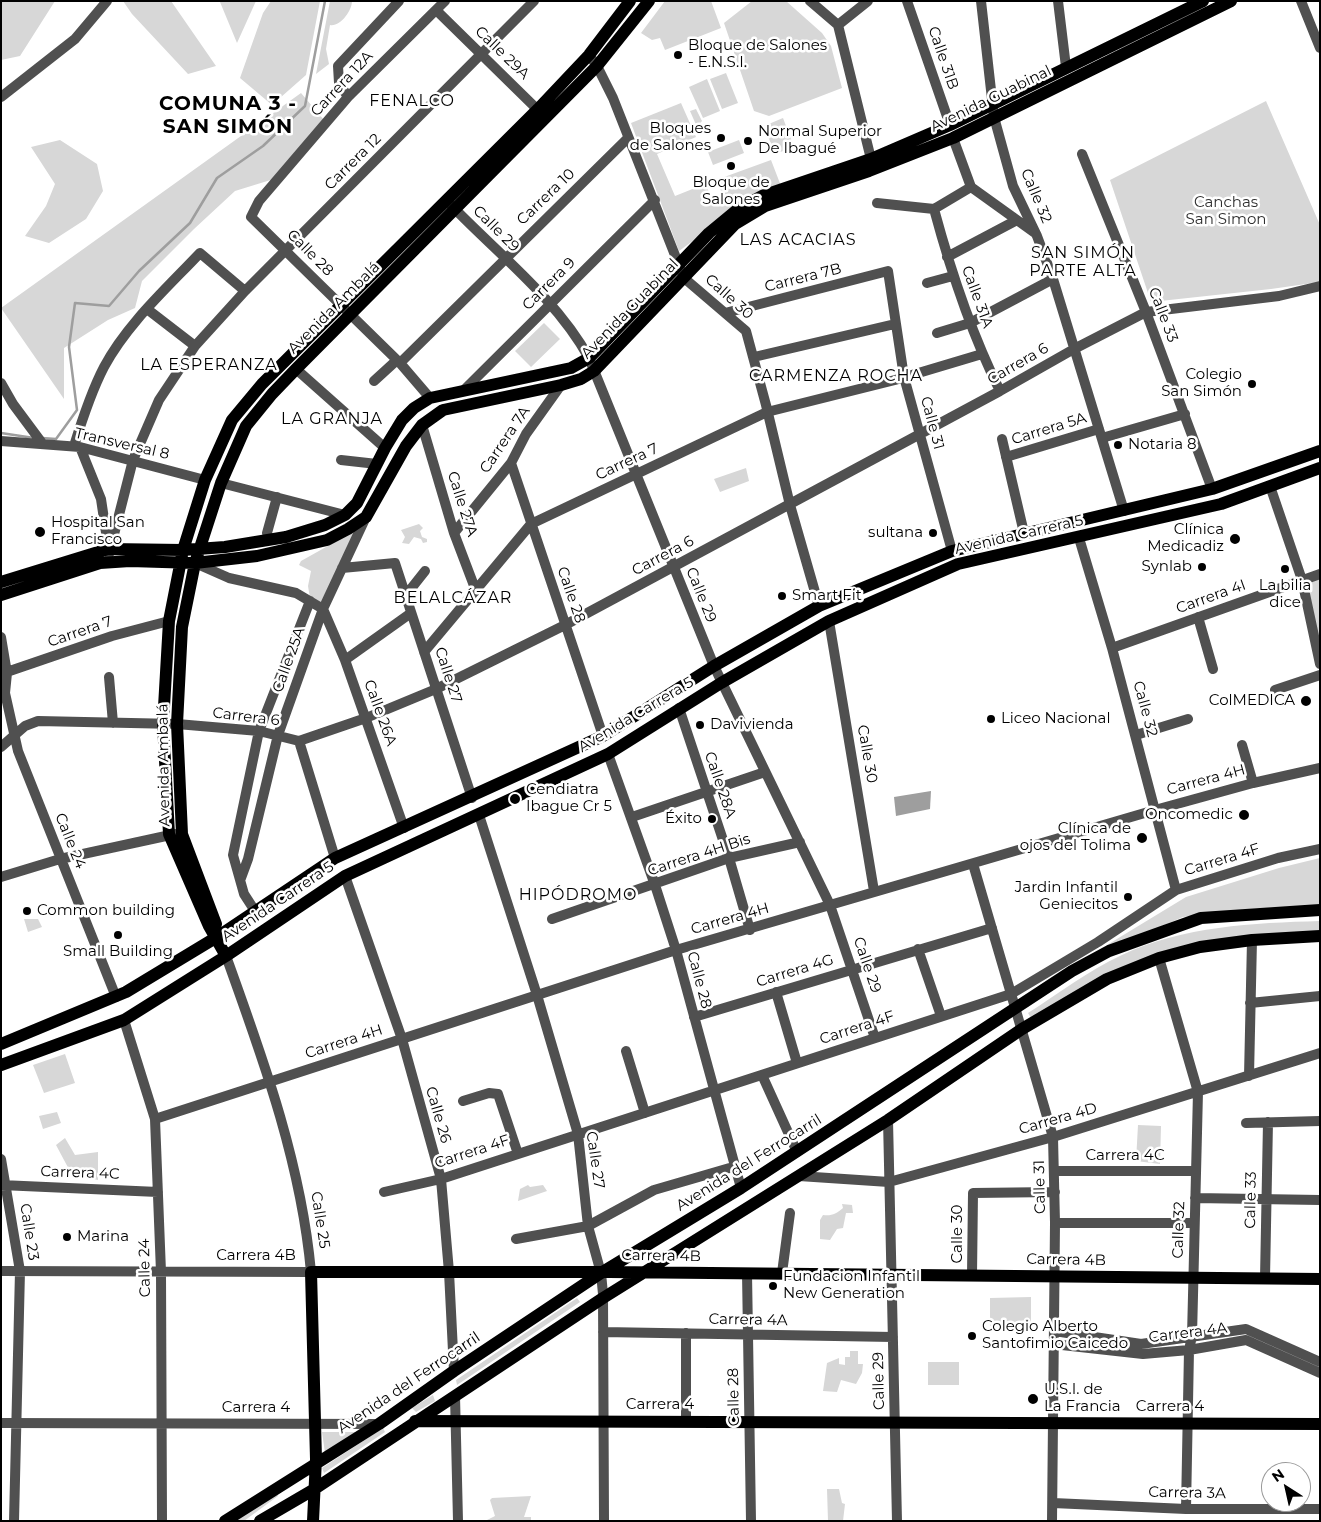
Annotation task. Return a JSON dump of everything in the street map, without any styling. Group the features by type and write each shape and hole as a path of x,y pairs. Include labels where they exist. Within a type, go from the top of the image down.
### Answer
{"main road":[{"name":"Avenida Ambalá","path":"217,937 216,922 182,834 177,724 182,627 195,563 220,483 246,426 272,394 456,210 542,114 630,1"},
{"name":"Avenida Ambalá","path":"217,937 209,926 168,834 163,724 169,621 180,563 205,480 232,420 262,384 446,199 597,66 649,1"},
{"name":"Avenida Guabinal","path":"994,111 1066,68 1203,1"},
{"name":"Avenida Guabinal","path":"1,582 109,555 199,549 286,537 325,525 345,514 357,502 402,420 414,408 430,398 465,389 571,368 589,358 735,224 765,206 869,171 1231,1"},
{"name":"Avenida Guabinal","path":"1,595 109,555 195,563 275,552 327,540 366,517 406,446 422,425 443,410 561,385 581,379 594,371 681,272 709,233 738,209 762,196 952,131"},
{"name":"Avenida Carrera 5","path":"1,1044 116,997 217,937 336,858 472,798 603,736 714,666 819,606 952,550 1212,489 1320,451"},
{"name":"Avenida Carrera 5","path":"1,1065 124,1020 226,956 344,876 608,754 721,682 829,621 958,564 1079,538 1221,504 1320,468"},
{"name":"Avenida del Ferrocarril","path":"225,1521 379,1424 454,1371 601,1273 741,1188 1072,971 1109,951 1201,918 1320,910"},
{"path":"260,1521 313,1490 603,1298 648,1272 888,1120 1022,1029 1108,979 1159,958 1200,947 1252,940 1320,936"},
{"name":"Calle 25","path":"217,937 226,956"},
{"name":"Calle 25","path":"311,1272 316,1424 313,1521"},
{"name":"Carrera 4B","path":"311,1272 648,1272 1320,1279"},
{"name":"Carrera 4","path":"379,1424 385,1422 456,1421 1320,1424"}],"street":[{"path":"1,97 75,39 107,1"},
{"path":"348,97 339,84 338,66 399,1"},
{"name":"Carrera 12A","path":"251,217 259,201 348,97 444,1"},
{"name":"Carrera 12","path":"109,555 133,460 159,400 195,346 286,250 534,1"},
{"path":"810,1 838,25 871,160"},
{"path":"838,25 868,1"},
{"name":"Calle 31B","path":"907,1 971,187"},
{"name":"Calle 32","path":"981,1 994,111 1013,186 1037,236 1053,280 1124,511"},
{"path":"1058,1 1066,68"},
{"path":"1302,1 1316,28 1320,48"},
{"name":"Calle 29A","path":"436,10 542,114"},
{"path":"589,55 597,66 613,98 655,200 681,272"},
{"name":"Carrera 10","path":"374,381 398,362 628,138"},
{"name":"Calle 33","path":"1082,154 1146,312 1212,489"},
{"path":"877,203 934,209 971,187 1037,236"},
{"name":"Calle 29","path":"446,199 550,305 578,339 589,358 721,682 830,905 875,1038"},
{"name":"Carrera 9","path":"465,389 655,200"},
{"name":"Calle 31A","path":"934,209 953,276 983,357 1000,392"},
{"name":"Calle 28","path":"251,217 398,362 430,398"},
{"path":"947,257 1017,220"},
{"path":"109,555 101,499 77,447 104,367 147,309 200,253 245,292"},
{"name":"Carrera 7B","path":"725,313 888,271"},
{"name":"Calle 31","path":"888,271 901,379 919,434 952,550"},
{"name":"Calle 30","path":"681,272 746,331 790,505 819,606"},
{"path":"926,283 953,276"},
{"path":"938,333 970,323 1053,280"},
{"name":"Carrera 6","path":"1,747 25,726 38,721 177,724 260,731 299,741 366,718 436,689 565,625 1000,392 1074,349 1146,312 1279,296 1320,286"},
{"path":"147,309 195,346"},
{"path":"754,358 895,324"},
{"name":"Carrera 7","path":"424,652 531,524 768,412 983,357"},
{"path":"296,369 385,448"},
{"path":"1,383 13,404 41,443"},
{"name":"Carrera 7A","path":"454,533 511,462 526,434 561,385"},
{"name":"Carrera 5A","path":"1006,457 1185,414"},
{"name":"Calle 27A","path":"422,425 454,533 476,591"},
{"path":"1002,439 1024,533"},
{"name":"Transversal 8","path":"1,441 77,447 205,480"},
{"path":"341,460 377,464"},
{"name":"Calle 28","path":"511,462 603,736"},
{"path":"220,483 345,514"},
{"path":"1270,486 1302,580 1320,664"},
{"path":"267,533 276,497"},
{"name":"Calle 25A","path":"241,878 248,859 278,735 324,609 366,517"},
{"name":"Calle 32","path":"1079,538 1136,735 1176,890"},
{"path":"195,563 229,578 296,593 324,609"},
{"name":"Calle 27","path":"342,568 395,563 472,798"},
{"path":"406,594 425,571"},
{"name":"Carrera 4I","path":"1112,648 1320,574"},
{"name":"Calle 25A","path":"255,911 244,894 233,855 260,731 310,601"},
{"name":"Calle 26A","path":"324,609 345,660 404,828"},
{"path":"345,660 411,613"},
{"path":"1198,617 1213,669"},
{"name":"Carrera 7","path":"4,674 112,636 169,621"},
{"name":"Calle 30","path":"829,621 874,891"},
{"name":"Calle 24","path":"1,636 4,674 3,691 18,751 116,997"},
{"path":"1275,690 1320,676"},
{"path":"109,677 112,723"},
{"name":"Calle 28A","path":"679,708 729,858 750,930"},
{"path":"1136,735 1188,719"},
{"path":"299,741 336,858"},
{"path":"1242,744 1253,783"},
{"name":"Calle 28","path":"608,754 632,817 676,950 733,1167 741,1188"},
{"name":"Carrera 4H","path":"155,1119 676,950 750,930 874,891 1155,810 1253,783 1320,768"},
{"path":"632,817 765,772"},
{"name":"Calle 27","path":"479,815 537,995 578,1134 588,1226 601,1273 603,1298 604,1521"},
{"path":"1,877 60,858 168,834 182,834"},
{"name":"Carrera 4H Bis","path":"552,920 729,858 800,842"},
{"name":"Carrera 4F","path":"384,1192 440,1179 1012,994 1098,942 1176,890 1320,847"},
{"name":"Calle 31","path":"972,864 1053,1137 1056,1223 1052,1521"},
{"name":"Calle 26","path":"344,876 402,1039 440,1179 449,1272 454,1371"},
{"name":"Carrera 4G","path":"694,1017 992,928"},
{"path":"1249,1076 1252,940"},
{"path":"918,949 941,1016"},
{"name":"Calle 25","path":"226,956 270,1082 298,1187 307,1230 311,1272"},
{"name":"Calle 32","path":"1159,958 1198,1092 1194,1171 1192,1336 1189,1350 1186,1509"},
{"path":"776,992 797,1063"},
{"path":"1250,1003 1320,996"},
{"name":"Calle 24","path":"124,1020 155,1119 161,1272 162,1521"},
{"path":"626,1051 645,1112"},
{"name":"Carrera 4D","path":"800,1176 889,1182 1053,1137 1320,1053"},
{"path":"762,1075 797,1152"},
{"path":"463,1102 489,1093 498,1094 518,1154"},
{"name":"Calle 29","path":"888,1120 897,1521"},
{"path":"1246,1123 1320,1121"},
{"name":"Calle 33","path":"1265,1278 1268,1122"},
{"name":"Calle 23","path":"1,1159 20,1271 14,1521"},
{"path":"516,1239 588,1226 654,1190 733,1167"},
{"name":"Carrera 4C","path":"1055,1171 1194,1171"},
{"name":"Carrera 4C","path":"4,1185 158,1192"},
{"name":"Calle 30","path":"972,1275 973,1193 1055,1192"},
{"path":"1195,1198 1320,1200"},
{"path":"782,1273 790,1213"},
{"path":"1056,1223 1194,1223"},
{"name":"Carrera 4B","path":"1,1271 311,1272"},
{"name":"Calle 28","path":"747,1273 751,1521"},
{"name":"Carrera 4A","path":"1054,1331 1141,1344 1246,1329 1320,1362"},
{"name":"Carrera 4A","path":"603,1332 893,1338"},
{"path":"686,1333 686,1422"},
{"name":"Carrera 4A","path":"1053,1344 1143,1354 1189,1350 1246,1340 1320,1373"},
{"path":"455,1396 458,1521"},
{"name":"Carrera 4","path":"1,1423 379,1424"},
{"name":"Carrera 3A","path":"1053,1503 1186,1509 1320,1509"}],"green space":[{"path":"1,1 55,1 20,56 1,60"},
{"path":"123,1 171,1 216,66 188,74 132,14"},
{"path":"256,1 237,43 220,2"},
{"path":"271,1 320,1 306,75 272,105 240,78 263,13"},
{"path":"330,1 352,1 345,18 338,24 330,25 326,49 329,64 316,74"},
{"path":"665,1 711,1 721,28 665,50 660,38 652,40 641,33"},
{"path":"752,1 786,1 822,33 831,46 842,88 769,116 754,111 724,23"},
{"path":"726,73 738,103 722,109 710,79"},
{"path":"707,79 720,111 703,118 689,87"},
{"path":"301,93 324,120 277,178 235,191 194,229 142,281 135,308 108,320 64,348 64,399 1,308"},
{"name":"Canchas San Simon","path":"1266,101 1320,225 1320,282 1151,302 1110,180"},
{"path":"681,103 696,137 657,154 675,196 705,184 712,198 722,193 716,180 771,160 781,186 760,192 679,251 631,123"},
{"path":"696,109 702,121 697,127 690,111"},
{"path":"783,118 794,147 775,154 764,126"},
{"path":"60,140 97,164 103,191 86,219 49,243 25,236 46,206 55,184 31,147"},
{"path":"739,140 744,153 713,165 708,152"},
{"path":"544,323 560,339 531,367 515,351"},
{"path":"746,468 749,481 720,492 714,479"},
{"path":"419,524 423,528 420,531 422,537 427,539 427,542 423,543 421,539 414,537 409,544 402,543 405,537 401,530"},
{"path":"360,528 320,604 310,598 308,586 311,571 299,565 301,561"},
{"path":"1320,577 1320,645 1307,582"},
{"path":"1320,858 1320,905 1249,909 1183,917 1109,949 1107,945 1186,897 1279,868"},
{"path":"24,919 38,919 42,927 28,932"},
{"path":"1320,921 1320,932 1205,942 1031,1018 1028,1013 1110,961 1145,945 1194,932 1219,928 1269,923"},
{"path":"65,1054 75,1083 44,1093 33,1065"},
{"path":"57,1112 61,1123 43,1129 39,1116"},
{"path":"1138,1125 1161,1126 1160,1164 1136,1161"},
{"path":"65,1138 75,1155 98,1152 98,1180 72,1175 56,1145"},
{"path":"528,1185 530,1187 543,1185 547,1191 518,1201 520,1189"},
{"path":"842,1204 852,1205 853,1213 846,1213 843,1228 837,1229 830,1240 820,1239 820,1220 823,1215 836,1213 843,1208"},
{"path":"1031,1297 1031,1325 990,1326 990,1298"},
{"path":"577,1298 580,1302 457,1385 456,1380"},
{"path":"850,1351 858,1351 858,1364 863,1364 862,1373 856,1384 841,1380 837,1392 823,1391 827,1363 839,1358 839,1364 845,1365 845,1357 850,1357"},
{"path":"928,1362 959,1362 959,1385 928,1385"},
{"path":"433,1395 435,1401 416,1412 412,1408"},
{"path":"383,1428 385,1432 324,1473 322,1468"},
{"path":"322,1432 361,1432 325,1453"},
{"path":"827,1489 839,1489 842,1503 845,1504 843,1521 828,1521"},
{"path":"277,1493 278,1496 244,1521 234,1521"},
{"path":"531,1496 524,1517 531,1517 531,1521 485,1521 495,1516 490,1500 492,1498"}],"shaded area":[{"path":"931,791 930,809 896,816 894,797"}],"waterway":[{"path":"42,438 56,439 77,410 69,347 75,303 109,306 139,271 190,223 217,178 263,146 305,106 325,1"},
{"path":"1,433 34,438"}],"place":[{"name":"Bloque de Salones - E.N.S.I.","path":"678,55"},
{"name":"Bloques de Salones","path":"721,138"},
{"name":"Normal Superior De Ibagué","path":"748,141"},
{"name":"Bloque de Salones","path":"731,166"},
{"name":"Colegio San Simón","path":"1252,384"},
{"name":"Notaria 8","path":"1118,445"},
{"name":"Hospital San Francisco","path":"40,532"},
{"name":"sultana","path":"933,533"},
{"name":"Clínica Medicadiz","path":"1235,539"},
{"name":"Synlab","path":"1202,567"},
{"name":"La bilia dice","path":"1285,569"},
{"name":"Smart Fit","path":"782,596"},
{"name":"ColMEDICA","path":"1306,701"},
{"name":"Liceo Nacional","path":"991,719"},
{"name":"Davivienda","path":"700,725"},
{"name":"Cendiatra Ibague Cr 5","path":"515,799"},
{"name":"Oncomedic","path":"1244,815"},
{"name":"Éxito","path":"712,819"},
{"name":"Clínica de ojos del Tolima","path":"1142,838"},
{"name":"Jardin Infantil Geniecitos","path":"1128,897"},
{"name":"Common building","path":"27,911"},
{"name":"Small Building","path":"118,935"},
{"name":"Marina","path":"67,1237"},
{"name":"Fundacion Infantil New Generation","path":"773,1286"},
{"name":"Colegio Alberto Santofimio Caicedo","path":"972,1336"},
{"name":"U.S.I. de La Francia","path":"1033,1399"}],"district":[{"name":"FENALCO","path":"412,101"},
{"name":"COMUNA 3 - SAN SIMÓN","path":"228,116"},
{"name":"LAS ACACIAS","path":"798,240"},
{"name":"SAN SIMÓN PARTE ALTA","path":"1083,262"},
{"name":"LA ESPERANZA","path":"209,365"},
{"name":"CARMENZA ROCHA","path":"836,376"},
{"name":"LA GRANJA","path":"332,419"},
{"name":"BELALCÁZAR","path":"453,598"},
{"name":"HIPÓDROMO","path":"578,895"}]}
